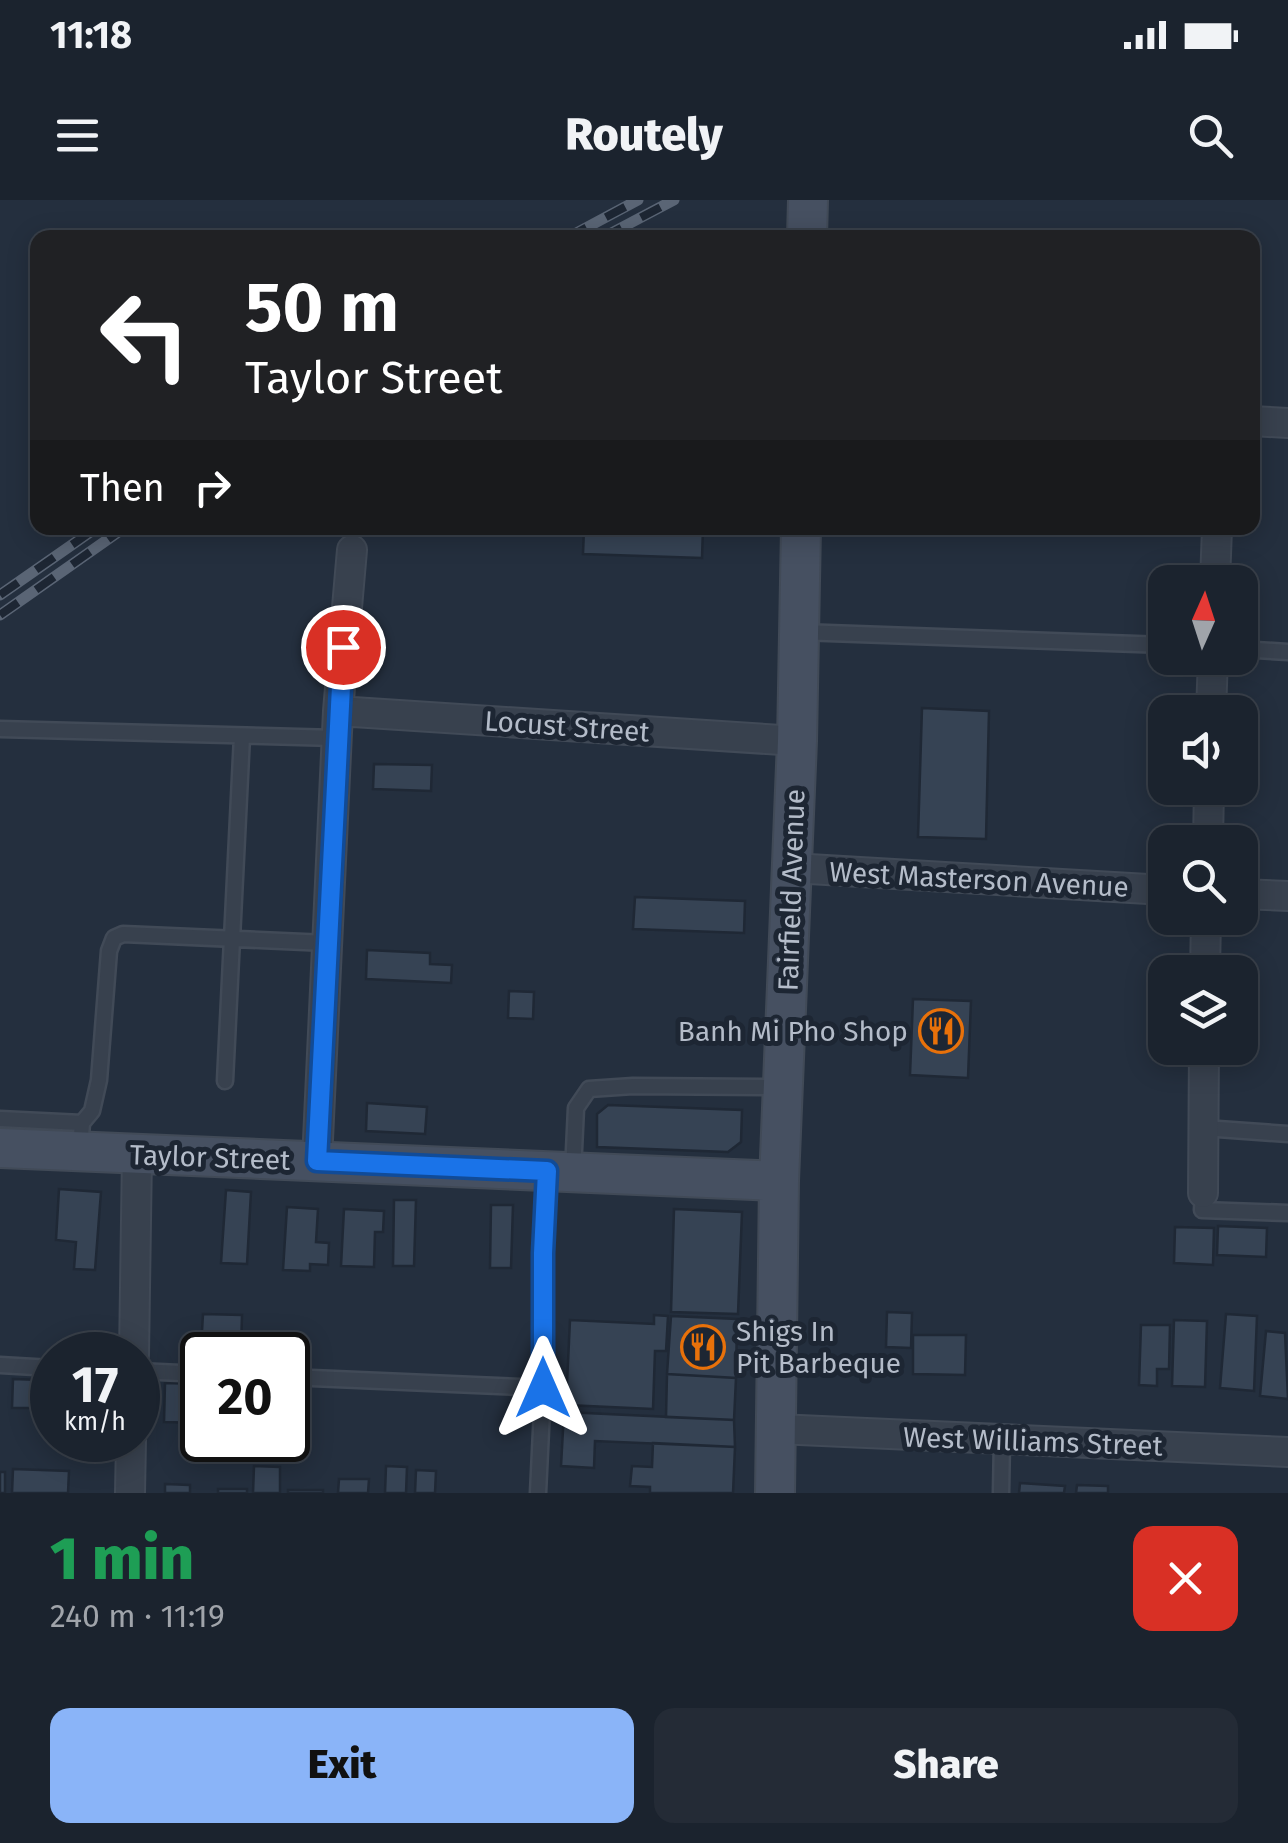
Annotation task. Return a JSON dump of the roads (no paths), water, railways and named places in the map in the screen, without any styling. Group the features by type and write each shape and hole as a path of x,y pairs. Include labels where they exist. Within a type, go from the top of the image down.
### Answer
{"main road":[{"path":"808,200 808,230"},
{"name":"Fairfield Avenue","path":"775,1493 779,1181 797,741 801,535"},
{"name":"Taylor Street","path":"0,1148 81,1137 137,1154 779,1181"}],"street":[{"path":"1260,421 1288,423"},
{"path":"1216,565 1217,535"},
{"path":"317,1161 337,725 352,550"},
{"name":"Locust Street","path":"337,725 797,741"},
{"name":"West Masterson Avenue","path":"792,868 1148,889"},
{"path":"1258,895 1288,896"},
{"path":"1204,1065 1204,1193"},
{"path":"134,1332 137,1154"},
{"name":"West Williams Street","path":"777,1430 1288,1452"},
{"path":"130,1493 131,1462"}],"lane":[{"path":"799,632 1148,644"},
{"path":"1258,650 1288,652"},
{"path":"0,729 242,736 337,725"},
{"path":"225,1080 242,736"},
{"path":"0,1119 81,1137 100,1080 109,952 114,938 123,934 327,943"},
{"path":"538,1493 543,1253 576,1108 589,1089 783,1088"},
{"path":"1204,1128 1288,1134"},
{"path":"1204,1193 1202,1210 1288,1213"},
{"path":"0,1366 30,1367"},
{"path":"310,1378 543,1388"},
{"path":"1001,1493 1002,1440"}],"railway":[{"path":"582,230 638,200"},
{"path":"617,230 674,200"},
{"path":"0,595 86,535"},
{"path":"0,615 114,535"}],"place":[{"name":"Banh Mi Pho Shop","path":"941,1031"},
{"name":"Shigs In Pit Barbeque","path":"703,1347"}]}
